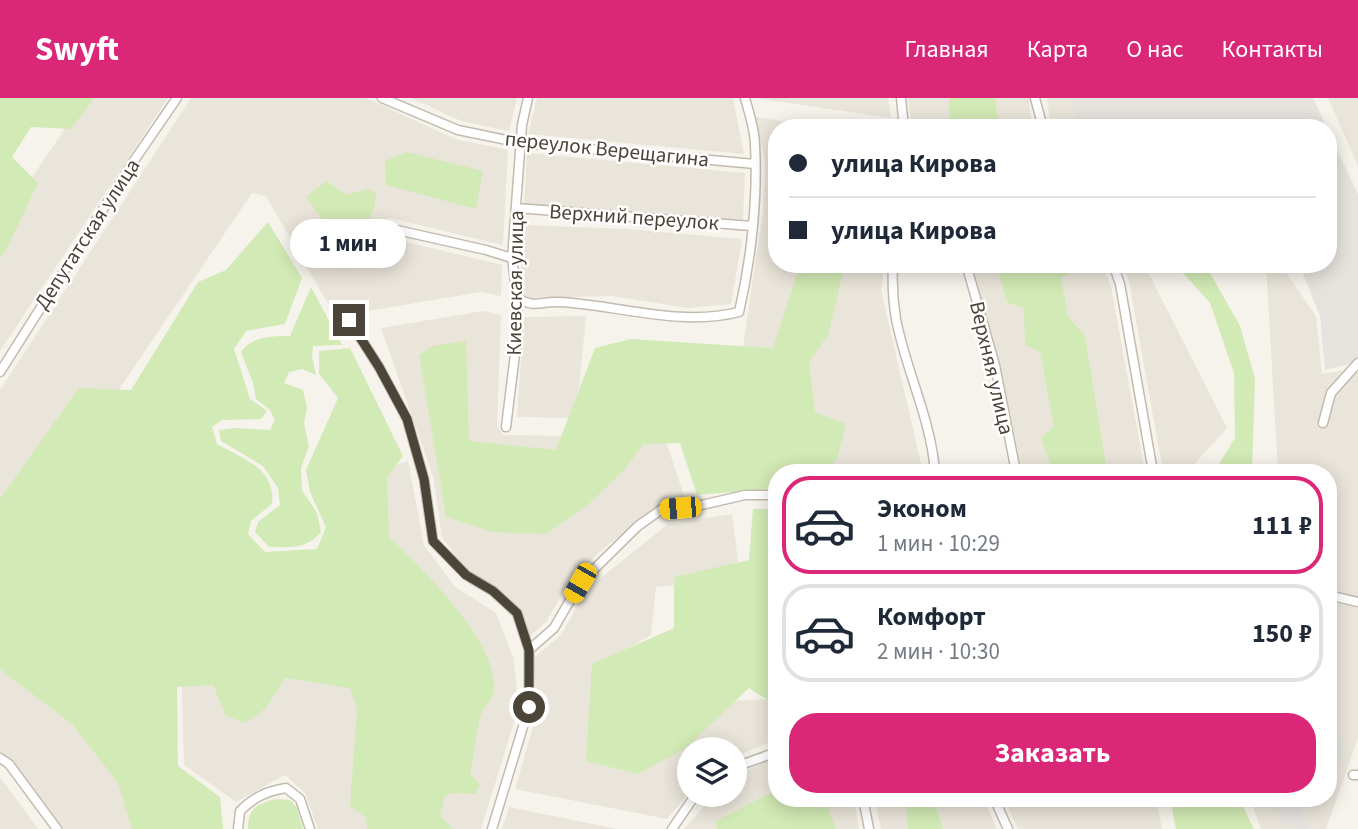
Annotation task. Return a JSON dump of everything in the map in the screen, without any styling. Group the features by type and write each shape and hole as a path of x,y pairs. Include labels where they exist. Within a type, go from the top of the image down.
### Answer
{"street":[{"name":"Депутатская улица","path":"0,372 131,165 177,98"},
{"name":"переулок Верещагина","path":"382,98 458,130 521,143 755,164"},
{"name":"Киевская улица","path":"506,427 517,338 517,298 512,258 522,125 528,98"},
{"path":"517,298 530,305 557,302 687,318 739,312 749,269 755,164 755,143 745,98"},
{"path":"901,98 903,119"},
{"path":"1035,98 1041,119"},
{"name":"Верхний переулок","path":"516,208 752,226"},
{"path":"388,228 512,258"},
{"path":"892,273 896,319 924,414 933,464"},
{"name":"Верхняя улица","path":"969,273 995,366 1014,464"},
{"path":"1116,273 1152,464"},
{"path":"349,320 379,367 407,419 424,479 433,541 466,575 493,591 517,613 529,650 529,707 492,829"},
{"path":"1323,423 1331,393 1358,363"},
{"path":"529,650 554,628 580,583 638,526 662,509 697,506 745,495 768,495"},
{"path":"1337,597 1358,602"},
{"path":"747,763 768,755"},
{"path":"0,758 9,764 57,829"},
{"path":"238,829 240,811 249,803 268,791 286,788 300,799 310,829"},
{"path":"672,829 687,807"},
{"path":"865,807 869,829"},
{"path":"998,807 1008,829"}],"shaded area":[{"path":"86,98 168,98 0,351 0,224"},
{"path":"191,98 366,98 455,139 508,150 503,245 390,218 379,227 386,237 502,265 501,296 481,292 368,311 331,309 266,196 252,193 0,565 0,390"},
{"path":"411,98 517,98 509,131 461,121"},
{"path":"537,98 733,98 744,154 528,134"},
{"path":"756,98 888,98 891,118"},
{"path":"908,98 1029,98 1031,119 911,119"},
{"path":"1047,98 1079,98 1087,119 1050,119"},
{"path":"1071,98 1313,98 1323,119 1076,119"},
{"path":"1328,98 1358,98 1358,166"},
{"path":"756,117 769,119 768,273 884,273 881,290 921,464 788,464 741,360 763,210 765,163"},
{"path":"1337,150 1358,194 1358,359 1325,370 1320,316 1303,273 1337,273"},
{"path":"527,153 745,173 743,220 524,206"},
{"path":"523,225 627,229 742,239 731,304 688,308 612,296 520,298"},
{"path":"973,273 1106,273 1111,287 1144,464 1020,464 1000,363"},
{"path":"1126,273 1149,273 1227,428 1194,464 1162,464"},
{"path":"1267,273 1286,273 1316,316 1322,374 1345,370 1358,360 1358,738 1337,798 1337,464 1278,464"},
{"path":"483,311 501,315 497,426 503,435 665,438 686,502 661,506 609,544 572,577 546,622 527,639 512,603 468,573 442,537 433,476 381,328"},
{"path":"586,316 576,418 517,417 522,346 521,317"},
{"path":"408,461 424,545 455,587 496,613 513,657 519,706 481,829 318,829 305,793 285,775 236,802 184,765 181,656 361,681 358,478"},
{"path":"732,514 740,577 656,587 651,635 621,652 729,701 768,699 768,743 747,752 747,737 677,737 677,807 667,819 515,789 538,710 533,659 561,635 587,589 668,524"},
{"path":"0,638 119,736 141,829 61,829 11,761 0,754"},
{"path":"1337,740 1344,742 1337,773"},
{"path":"768,760 768,807 855,807 859,829 684,829 703,807 747,807 747,770"},
{"path":"0,777 38,829 0,829"},
{"path":"509,807 617,829 502,829"},
{"path":"877,807 987,807 997,829 881,829"},
{"path":"1008,807 1158,807 1162,829 1018,829"},
{"path":"1253,807 1334,807 1326,829 1261,829"},
{"path":"1274,807 1302,807 1298,820 1311,824 1310,829 1285,825"}],"green space":[{"path":"0,98 94,98 71,129 31,127 12,157 38,183 0,258"},
{"path":"949,98 995,98 998,119 950,119"},
{"path":"406,152 483,171 476,209 386,185 385,161"},
{"path":"326,181 347,195 367,189 376,193 375,205 366,225 364,258 344,269 329,259 325,223 306,197"},
{"path":"268,222 302,278 285,324 246,331 234,349 250,399 267,411 261,419 222,420 212,427 217,444 256,466 269,482 272,504 251,521 248,534 265,552 317,549 326,527 310,492 306,470 338,398 319,374 319,351 350,348 403,456 387,478 389,537 456,608 472,629 492,672 494,691 481,714 470,773 480,785 475,794 453,793 445,796 440,815 453,829 367,829 366,818 350,806 357,710 350,688 285,678 266,708 246,723 226,716 213,685 177,687 178,766 220,797 223,829 132,829 118,783 72,724 0,669 0,499 79,388 131,390 198,282 226,270"},
{"path":"797,273 842,273 828,335 809,362 815,412 846,424 837,458 832,464 768,464 768,489 697,495 680,443 643,444 626,468 589,504 546,534 493,532 446,517 419,355 433,346 466,341 469,441 556,450 595,348 631,339 773,348"},
{"path":"999,273 1070,273 1061,278 1068,316 1085,336 1106,464 1050,464 1041,438 1054,426 1040,352 1025,345 1024,308 1007,302"},
{"path":"1183,273 1210,273 1240,326 1255,379 1252,464 1219,464 1235,438 1234,373 1210,303"},
{"path":"311,287 342,345 313,346 316,375 302,369 289,372 284,383 303,390 307,408 304,424 309,446 301,468 302,490 317,513 321,532 303,545 269,547 255,532 258,522 280,505 278,488 263,466 221,441 219,430 270,430 275,420 270,410 256,399 241,352 257,340 290,336"},
{"path":"753,509 768,509 768,700 749,688 698,737 677,737 677,753 638,774 586,761 592,664 674,628 674,577 749,560"},
{"path":"768,795 768,807 827,807 836,829 717,829 716,821"},
{"path":"275,799 290,800 297,808 303,829 248,829 254,808"},
{"path":"907,807 936,807 943,829 908,829"},
{"path":"1172,807 1243,807 1254,829 1176,829"}],"route":[{"path":"349,320 379,367 407,419 424,479 433,541 466,575 493,591 517,613 529,650 529,707"}]}
